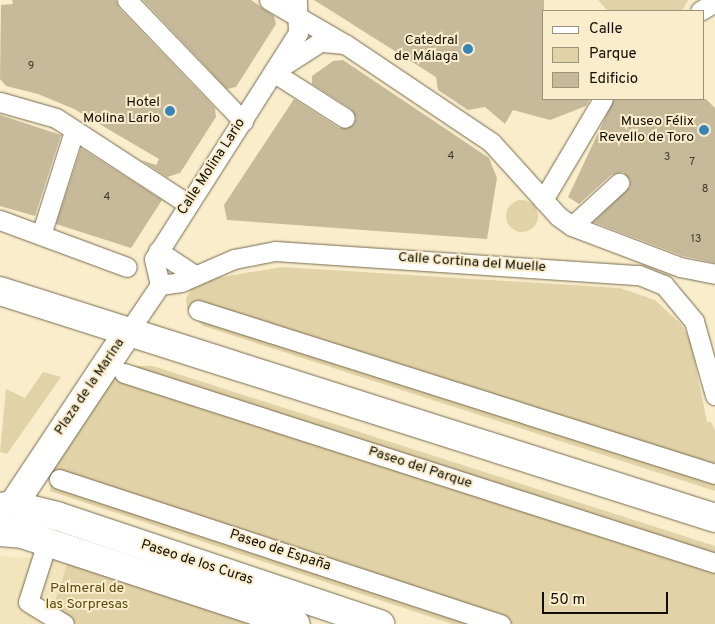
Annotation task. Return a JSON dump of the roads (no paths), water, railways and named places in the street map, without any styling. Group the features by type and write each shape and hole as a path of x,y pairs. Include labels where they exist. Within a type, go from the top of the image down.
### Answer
{"street":[{"path":"126,0 243,121"},
{"path":"269,0 296,8 345,44 492,142 543,200 572,226 680,267 715,274"},
{"path":"702,10 715,2"},
{"name":"Calle Molina Lario","path":"160,285 154,270 158,251 298,33 296,8"},
{"path":"345,44 320,42 273,72 345,118"},
{"path":"543,200 602,100"},
{"path":"0,102 56,118 188,204"},
{"path":"41,234 74,131"},
{"path":"572,226 620,183"},
{"path":"0,220 127,267"},
{"path":"158,251 196,276"},
{"name":"Calle Cortina del Muelle","path":"160,285 196,276 234,259 275,251 639,275 664,285 694,320 715,395"},
{"path":"160,285 128,332 715,518"},
{"name":"Plaza de la Marina","path":"0,291 128,332 4,508"},
{"path":"198,310 715,474"},
{"name":"Paseo del Parque","path":"124,373 715,563"},
{"name":"Paseo de España","path":"59,479 501,624"},
{"name":"Paseo de los Curas","path":"4,508 57,516 380,624"},
{"name":"Paseo de los Curas","path":"0,532 22,534 296,624"},
{"path":"43,555 28,602 45,616 64,624"}],"place":[{"name":"Catedral de Málaga","path":"468,49"},
{"name":"Hotel Molina Lario","path":"170,111"},
{"name":"Museo Félix Revello de Toro","path":"704,130"}],"park label":[{"name":"Palmeral de las Sorpresas","path":"87,598"}]}
